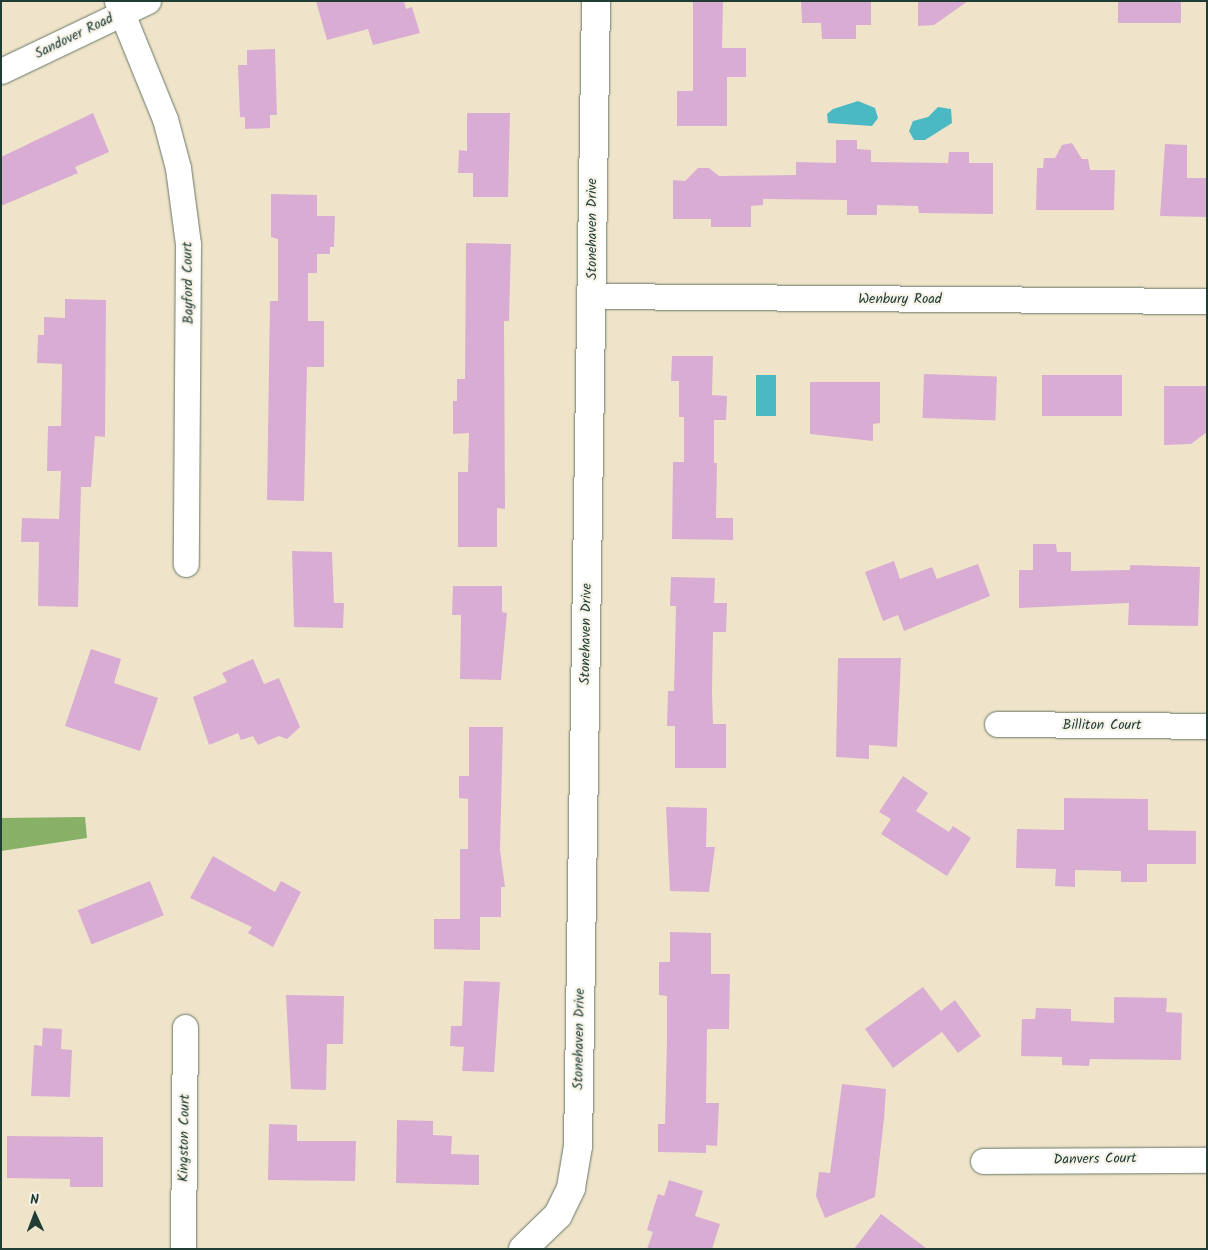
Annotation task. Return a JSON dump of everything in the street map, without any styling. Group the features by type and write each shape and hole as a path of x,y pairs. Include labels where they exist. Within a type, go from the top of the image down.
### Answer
{"street":[{"name":"Sandover Road","path":"1,72 120,7 148,1"},
{"name":"Stonehaven Drive","path":"523,1249 558,1215 571,1188 578,1146 593,296 596,1"},
{"name":"Bayford Court","path":"120,7 165,119 178,168 188,244 186,564"},
{"name":"Wenbury Road","path":"593,296 1207,301"},
{"name":"Billiton Court","path":"997,724 1207,726"},
{"name":"Kingston Court","path":"183,1249 185,1027"},
{"name":"Danvers Court","path":"983,1161 1207,1160"}],"green space":[{"path":"85,817 87,838 1,851 1,818"}],"water":[{"path":"858,101 875,108 878,118 872,126 828,123 827,114 833,109"},
{"path":"938,107 951,109 952,123 925,140 914,140 909,131 913,121 928,117"},
{"path":"756,375 776,375 776,416 756,416"}],"building":[{"path":"316,1 404,1 406,9 412,7 420,33 373,45 368,29 327,40"},
{"path":"693,1 723,1 722,48 746,48 746,77 727,77 727,126 677,126 677,91 693,91"},
{"path":"801,1 871,1 871,25 856,25 856,39 822,39 821,23 802,23"},
{"path":"918,1 968,1 934,25 918,26"},
{"path":"1118,1 1181,1 1181,23 1118,23"},
{"path":"275,49 277,115 270,115 270,128 245,129 245,117 240,117 238,65 247,65 247,50"},
{"path":"93,113 109,152 75,167 78,173 1,206 1,157"},
{"path":"467,113 510,113 508,197 473,197 473,173 458,173 459,150 467,151"},
{"path":"836,140 857,140 857,149 871,150 871,162 948,163 949,152 969,152 969,163 993,163 993,214 919,213 918,206 877,205 877,215 847,215 847,200 763,199 763,205 751,206 751,227 711,227 711,219 673,219 673,180 685,181 698,168 709,168 719,176 796,175 796,162 836,163"},
{"path":"1072,143 1082,159 1088,159 1090,170 1115,170 1114,210 1036,210 1037,168 1043,168 1044,158 1055,158 1062,145"},
{"path":"1165,144 1187,145 1187,178 1207,178 1207,217 1160,216"},
{"path":"271,194 317,195 317,216 335,216 334,247 330,247 330,254 317,254 317,273 308,273 308,321 324,321 324,367 307,367 304,501 267,500 270,301 278,301 278,239 271,237"},
{"path":"466,243 511,244 509,321 504,321 505,509 497,508 497,547 458,547 458,472 468,472 469,433 453,434 453,401 457,401 457,379 465,379"},
{"path":"65,299 106,300 105,437 95,436 91,487 81,487 78,607 38,606 39,542 21,542 22,518 59,519 61,471 47,471 48,426 61,426 62,364 37,363 38,335 44,335 44,317 65,318"},
{"path":"672,356 713,356 712,395 727,396 726,420 714,420 714,463 717,463 716,518 733,518 733,540 672,539 673,462 684,462 684,417 679,417 679,381 671,381"},
{"path":"924,374 997,377 995,421 922,418"},
{"path":"1042,375 1122,375 1122,416 1042,416"},
{"path":"810,382 880,382 880,423 873,424 873,441 810,434"},
{"path":"1164,386 1207,386 1207,432 1191,444 1164,445"},
{"path":"1033,544 1056,544 1057,552 1071,552 1071,571 1130,570 1130,565 1200,567 1198,626 1128,625 1129,603 1019,608 1019,570 1033,570"},
{"path":"292,551 332,552 334,603 344,603 343,628 294,627"},
{"path":"894,561 900,579 932,567 937,579 978,564 990,596 904,631 898,615 883,621 865,572"},
{"path":"671,577 715,578 714,603 727,603 726,632 713,632 712,691 713,724 726,724 726,768 675,768 675,726 667,726 668,691 674,691 676,606 670,606"},
{"path":"453,586 502,586 502,612 507,613 501,680 460,679 461,615 452,615"},
{"path":"91,649 121,659 114,683 158,698 140,751 65,726"},
{"path":"838,658 901,658 897,747 869,745 869,759 836,757"},
{"path":"253,659 264,684 279,678 300,727 287,739 279,736 258,745 253,736 241,740 238,733 209,745 193,697 227,682 222,673"},
{"path":"469,727 503,727 500,850 505,887 501,887 501,917 480,917 480,950 434,949 434,919 460,919 460,849 468,849 468,799 459,798 459,776 469,776"},
{"path":"903,776 928,793 916,811 949,832 953,826 971,838 947,876 881,834 891,819 879,812"},
{"path":"1064,798 1148,799 1148,830 1196,831 1196,864 1147,864 1147,882 1121,882 1121,871 1075,870 1075,887 1055,886 1056,869 1016,868 1017,829 1064,830"},
{"path":"666,807 707,808 706,847 715,847 709,892 670,891"},
{"path":"213,856 275,892 281,881 301,892 273,947 248,933 252,927 190,898"},
{"path":"150,881 164,915 92,945 78,910"},
{"path":"670,932 711,933 711,974 730,974 729,1029 707,1029 706,1103 719,1103 717,1146 706,1145 706,1153 658,1152 658,1124 665,1124 667,1040 667,996 659,995 659,962 670,962"},
{"path":"464,981 500,982 494,1072 462,1071 464,1047 450,1046 451,1026 462,1026"},
{"path":"923,987 941,1011 955,1000 981,1036 958,1053 942,1032 893,1068 865,1029"},
{"path":"286,995 344,996 343,1044 327,1044 326,1090 291,1089"},
{"path":"1114,997 1167,998 1166,1012 1182,1013 1181,1060 1090,1059 1089,1066 1062,1065 1062,1057 1021,1056 1022,1019 1035,1019 1036,1008 1071,1009 1071,1021 1114,1023"},
{"path":"43,1028 62,1029 61,1049 72,1050 70,1097 31,1096 34,1045 42,1046"},
{"path":"842,1084 886,1089 875,1197 825,1218 816,1196 819,1172 830,1173"},
{"path":"397,1120 433,1121 433,1135 452,1136 451,1154 479,1155 479,1185 396,1183"},
{"path":"269,1124 297,1125 297,1141 356,1141 355,1181 268,1180"},
{"path":"7,1136 103,1137 103,1187 70,1187 70,1179 7,1178"},
{"path":"669,1180 703,1191 695,1216 720,1224 712,1249 647,1249 653,1232 647,1230 658,1194 664,1196"},
{"path":"881,1214 927,1249 854,1249"}]}
